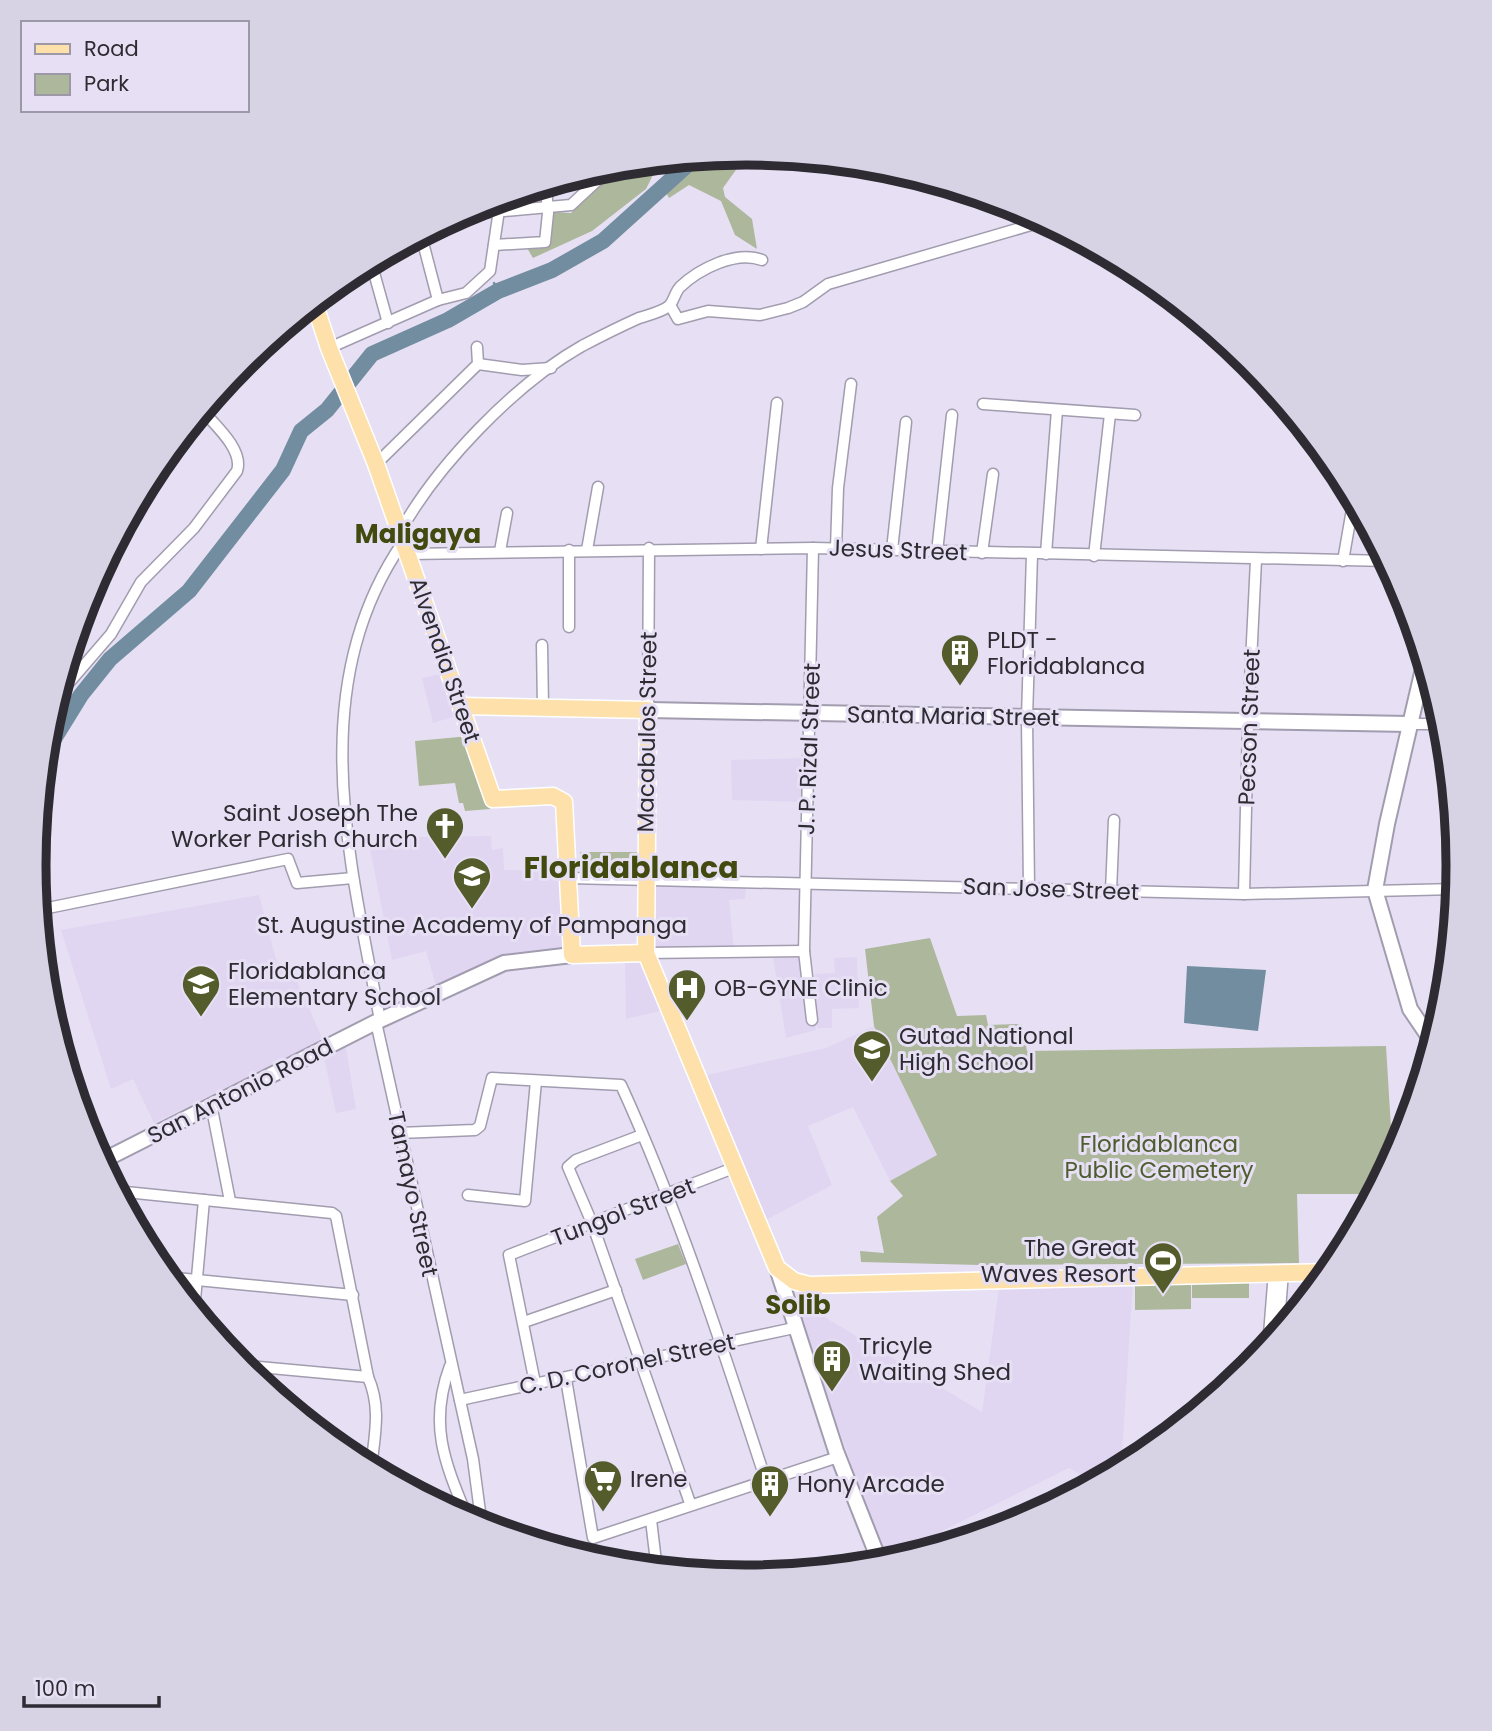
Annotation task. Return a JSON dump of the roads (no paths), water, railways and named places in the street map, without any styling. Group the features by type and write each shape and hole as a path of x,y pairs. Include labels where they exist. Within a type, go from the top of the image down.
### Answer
{"main road":[{"name":"Alvendia Street","path":"317,312 376,464 493,799 554,796 561,798 566,807 568,878"},
{"name":"Santa Maria Street","path":"462,706 648,710"},
{"name":"Macabulos Street","path":"648,710 646,953 778,1268"},
{"path":"568,878 572,955 646,953"},
{"path":"778,1268 794,1282 809,1284 1316,1272"}],"street":[{"path":"505,208 547,209 570,205 596,181"},
{"path":"494,245 545,242 546,194"},
{"path":"331,353 438,300 466,293 490,271 498,211"},
{"path":"762,260 744,255 708,268 680,288 670,305 678,319 708,311 760,315 803,302 828,284 896,262 936,255 1030,225"},
{"path":"423,244 438,300"},
{"path":"374,273 388,323"},
{"name":"Tamayo Street","path":"480,1514 473,1459 399,1133 353,878 340,768 350,668 361,627 400,534 424,494 464,445 507,402 551,368 607,332 670,305"},
{"path":"376,464 478,364 477,347"},
{"path":"478,364 522,369 551,368"},
{"path":"836,549 838,488 851,384"},
{"path":"761,549 777,403"},
{"path":"983,404 1135,415"},
{"path":"1046,554 1057,410"},
{"path":"1094,556 1110,414"},
{"path":"937,552 952,415"},
{"path":"70,682 111,634 141,582 194,528 237,471 236,453 208,417"},
{"path":"892,550 906,422"},
{"path":"982,553 992,474"},
{"path":"587,550 598,486"},
{"path":"499,551 507,513"},
{"path":"1343,561 1351,513"},
{"name":"Jesus Street","path":"400,534 499,551 813,548 1376,561"},
{"name":"Macabulos Street","path":"648,710 649,548"},
{"name":"J. P. Rizal Street","path":"812,1020 804,951 813,548"},
{"path":"569,550 569,627"},
{"path":"1029,888 1027,718 1031,554"},
{"name":"Pecson Street","path":"1244,894 1248,723 1256,560"},
{"path":"542,645 543,708"},
{"path":"1421,677 1376,890 1410,1009 1426,1033"},
{"name":"Santa Maria Street","path":"648,710 1248,723 1432,724"},
{"path":"1111,891 1114,820"},
{"path":"47,908 288,859 297,883 353,878"},
{"name":"San Jose Street","path":"568,878 1244,894 1445,889"},
{"path":"646,953 804,951"},
{"name":"San Antonio Road","path":"110,1157 378,1021 504,963 572,955"},
{"path":"399,1133 475,1130 480,1126 492,1078 621,1085 668,1196 765,1478"},
{"path":"468,1195 525,1201 536,1081"},
{"path":"211,1104 230,1201"},
{"path":"642,1135 576,1160 568,1167 592,1223 690,1503"},
{"name":"Tungol Street","path":"524,1322 509,1255 668,1196 736,1167"},
{"path":"127,1192 230,1201 332,1213 336,1216 368,1377 374,1391 378,1429 372,1457"},
{"path":"195,1298 204,1200"},
{"path":"778,1268 794,1328 838,1457 877,1554"},
{"path":"1278,1321 1279,1272"},
{"path":"1271,1330 1279,1272"},
{"path":"180,1278 352,1295"},
{"path":"535,1383 524,1322 616,1290"},
{"name":"C. D. Coronel Street","path":"460,1400 794,1328"},
{"path":"450,1366 440,1393 439,1435 447,1468 463,1506"},
{"path":"257,1367 368,1377"},
{"path":"566,1379 593,1538 651,1520 690,1503 765,1478 838,1457"},
{"path":"651,1520 656,1560"}],"water":[{"path":"1187,966 1266,970 1258,1031 1184,1023"}],"waterway":[{"path":"59,731 81,695 110,659 189,591 283,470 301,431 327,410 372,354 448,320 498,291 552,270 603,241 684,168"},
{"path":"494,283 498,291"}],"place":[{"name":"PLDT - Floridablanca","path":"960,687"},
{"name":"Saint Joseph The Worker Parish Church","path":"445,860"},
{"name":"St. Augustine Academy of Pampanga","path":"472,910"},
{"name":"Floridablanca Elementary School","path":"201,1018"},
{"name":"OB-GYNE Clinic","path":"687,1022"},
{"name":"Gutad National High School","path":"872,1083"},
{"name":"The Great Waves Resort","path":"1163,1295"},
{"name":"Tricyle Waiting Shed","path":"832,1393"},
{"name":"Irene","path":"603,1513"},
{"name":"Hony Arcade","path":"770,1518"}],"district":[{"name":"Maligaya","path":"418,534"},
{"name":"Floridablanca","path":"631,867"},
{"name":"Solib","path":"798,1305"}],"park label":[{"name":"Floridablanca Public Cemetery","path":"1159,1157"}]}
